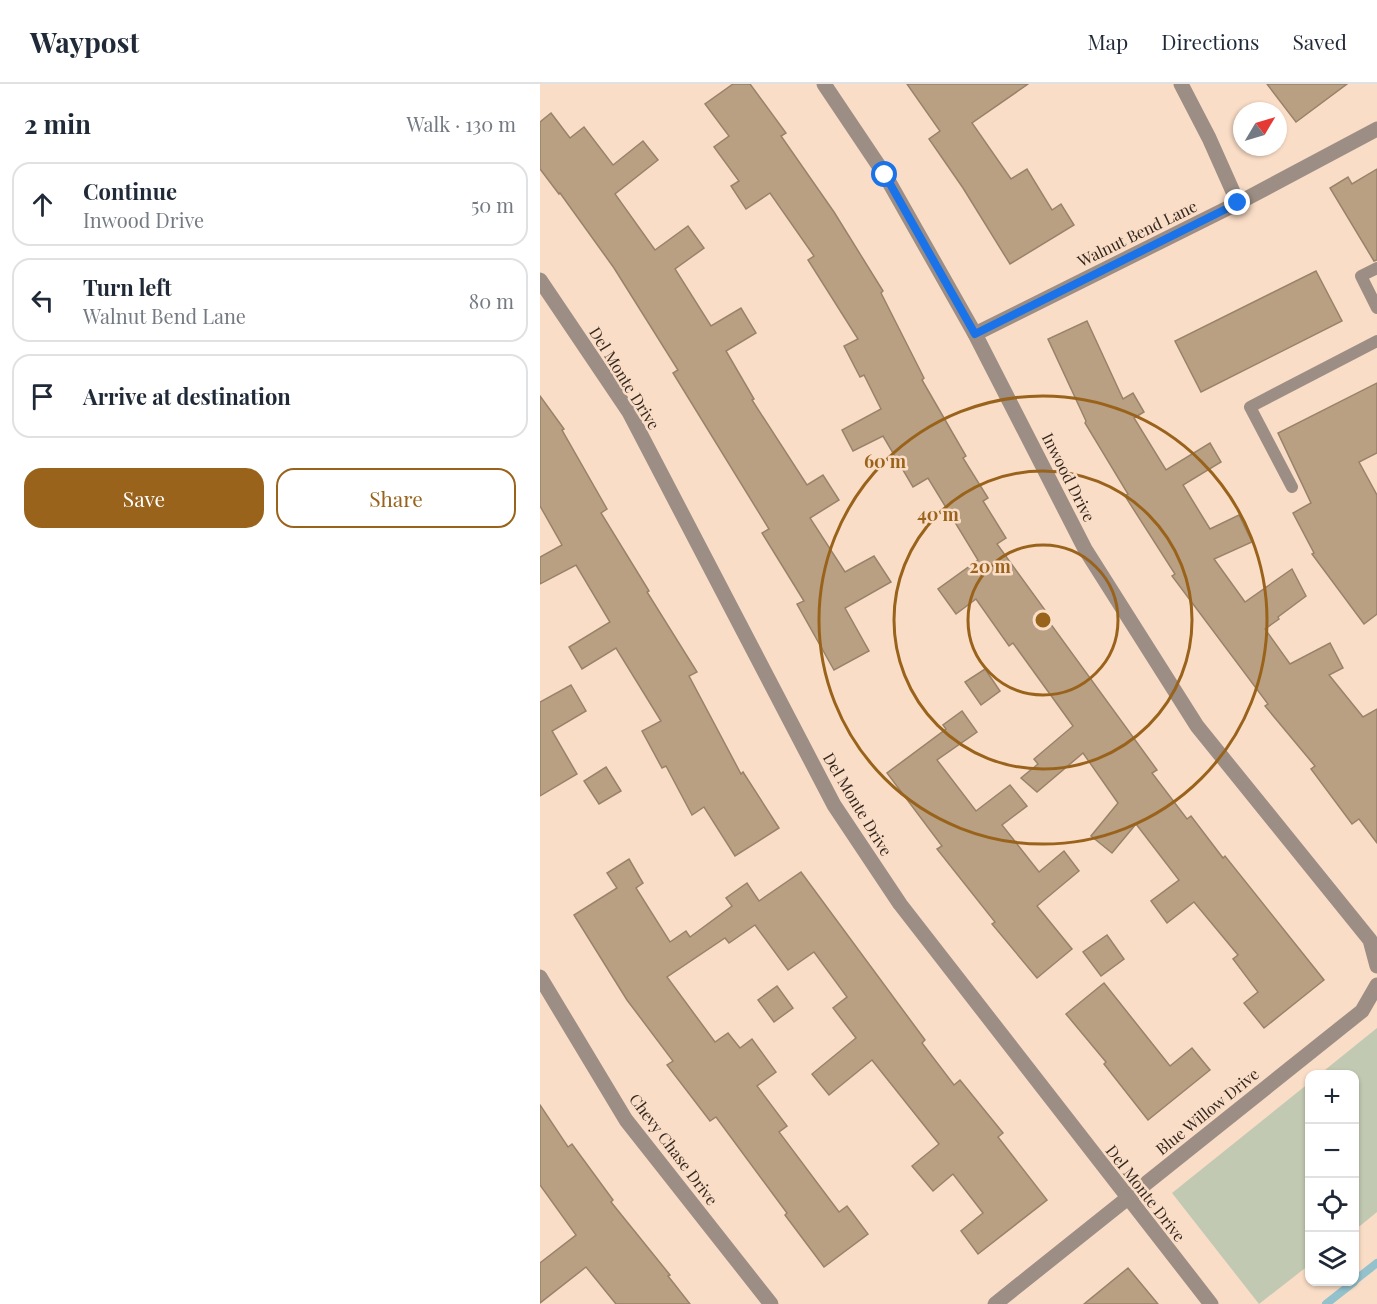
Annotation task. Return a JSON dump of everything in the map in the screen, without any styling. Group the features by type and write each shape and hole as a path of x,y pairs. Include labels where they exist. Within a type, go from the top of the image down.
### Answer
{"street":[{"name":"Inwood Drive","path":"824,84 885,175 975,334 1091,558 1197,726 1370,940 1377,966"},
{"path":"1181,84 1209,138 1238,203"},
{"name":"Walnut Bend Lane","path":"975,334 1238,203 1377,129"},
{"name":"Del Monte Drive","path":"540,280 629,412 834,805 900,904 1211,1304"},
{"name":"Chevy Chase Drive","path":"540,977 626,1119 771,1304"},
{"name":"Blue Willow Drive","path":"995,1304 1362,1011 1377,985"}],"lane":[{"path":"1377,268 1361,276 1377,308"},
{"path":"1292,487 1250,407 1377,341"}],"green space":[{"path":"1377,1028 1377,1212 1359,1227 1359,1070 1325,1070"},
{"path":"1305,1086 1305,1268 1259,1304 1172,1193"}],"building":[{"path":"733,84 750,84 786,133 781,136 834,212 883,291 881,293 924,378 922,380 966,456 963,458 988,498 983,501 1006,538 997,544 1050,617 1047,619 1157,770 1152,773 1187,819 1191,816 1223,858 1225,856 1324,980 1264,1028 1244,1003 1258,992 1233,959 1238,955 1194,902 1167,923 1151,901 1179,880 1136,824 1112,853 1091,836 1118,803 1083,753 1037,792 1021,778 1038,764 1034,759 1073,726 1013,643 1009,646 976,599 956,614 938,589 978,560 928,478 913,487 883,436 853,451 842,430 881,409 864,375 860,377 844,346 858,339 808,260 814,256 770,193 746,209 731,186 739,181 714,147 729,136 705,104"},
{"path":"907,84 1028,84 972,123 1011,179 1027,169 1052,210 1061,204 1074,225 1010,264 963,188 929,139 940,131"},
{"path":"1267,84 1347,84 1296,122 1287,110 1287,102 1281,102"},
{"path":"551,113 570,138 584,127 613,165 643,141 658,160 615,194 655,250 688,226 704,248 675,269 711,326 741,308 756,333 726,351 754,399 752,400 807,485 823,475 839,500 810,518 845,572 874,556 891,582 845,608 869,651 834,670 797,604 804,601 762,533 769,529 673,373 678,370 614,268 540,169 540,122"},
{"path":"1377,169 1377,260 1374,261 1330,188 1348,177 1352,184"},
{"path":"1316,271 1342,321 1201,392 1175,341"},
{"path":"1087,321 1123,399 1133,393 1144,412 1134,418 1166,470 1210,443 1221,462 1183,485 1210,529 1239,515 1252,542 1214,559 1245,602 1292,569 1306,596 1265,629 1290,664 1330,643 1343,668 1329,675 1363,717 1377,709 1377,843 1359,819 1352,824 1311,769 1315,766 1265,706 1268,704 1172,576 1175,574 1125,496 1128,494 1085,423 1048,339"},
{"path":"1377,383 1377,453 1359,462 1377,495 1377,614 1364,624 1312,554 1314,553 1293,513 1311,503 1278,433"},
{"path":"540,396 564,429 562,430 607,509 601,513 697,672 689,676 741,774 743,772 779,828 735,856 704,807 692,815 666,766 662,768 642,731 661,721 616,648 582,669 569,647 610,622 576,565 540,584 540,557 562,545 540,506"},
{"path":"985,669 1000,691 981,705 965,682"},
{"path":"571,685 586,711 552,731 577,774 540,796 540,702"},
{"path":"962,711 977,732 937,760 976,811 1010,785 1027,806 1002,825 1039,872 1064,851 1079,871 1037,906 1072,949 1037,978 992,924 995,922 937,849 942,846 887,773 946,729 943,725"},
{"path":"606,767 621,791 599,804 584,781"},
{"path":"629,859 643,883 636,888 670,942 686,931 690,937 732,906 726,898 747,883 759,901 801,872 925,1040 922,1043 954,1085 960,1080 1003,1133 998,1137 1047,1200 978,1254 961,1231 983,1213 953,1174 933,1191 912,1166 939,1144 872,1060 829,1095 812,1074 856,1038 833,1008 847,997 814,952 788,970 755,925 729,943 725,938 667,977 715,1042 728,1033 740,1048 752,1039 776,1072 757,1086 787,1126 779,1132 839,1212 847,1206 868,1234 824,1267 716,1117 710,1121 667,1065 673,1061 627,1000 574,915 617,888 607,873"},
{"path":"1107,935 1124,959 1101,976 1083,952"},
{"path":"1104,983 1170,1066 1192,1048 1210,1070 1148,1120 1104,1064 1106,1062 1066,1014"},
{"path":"777,986 793,1008 774,1022 758,1000"},
{"path":"540,1105 568,1147 572,1144 613,1200 611,1202 670,1275 668,1276 690,1304 616,1304 586,1267 540,1303 540,1263 576,1235 540,1185"},
{"path":"1128,1268 1158,1304 1084,1304"}],"waterway":[{"path":"1359,1277 1377,1263"},
{"path":"1326,1304 1349,1286"}],"route":[{"path":"885,175 975,334 1238,203"}]}
